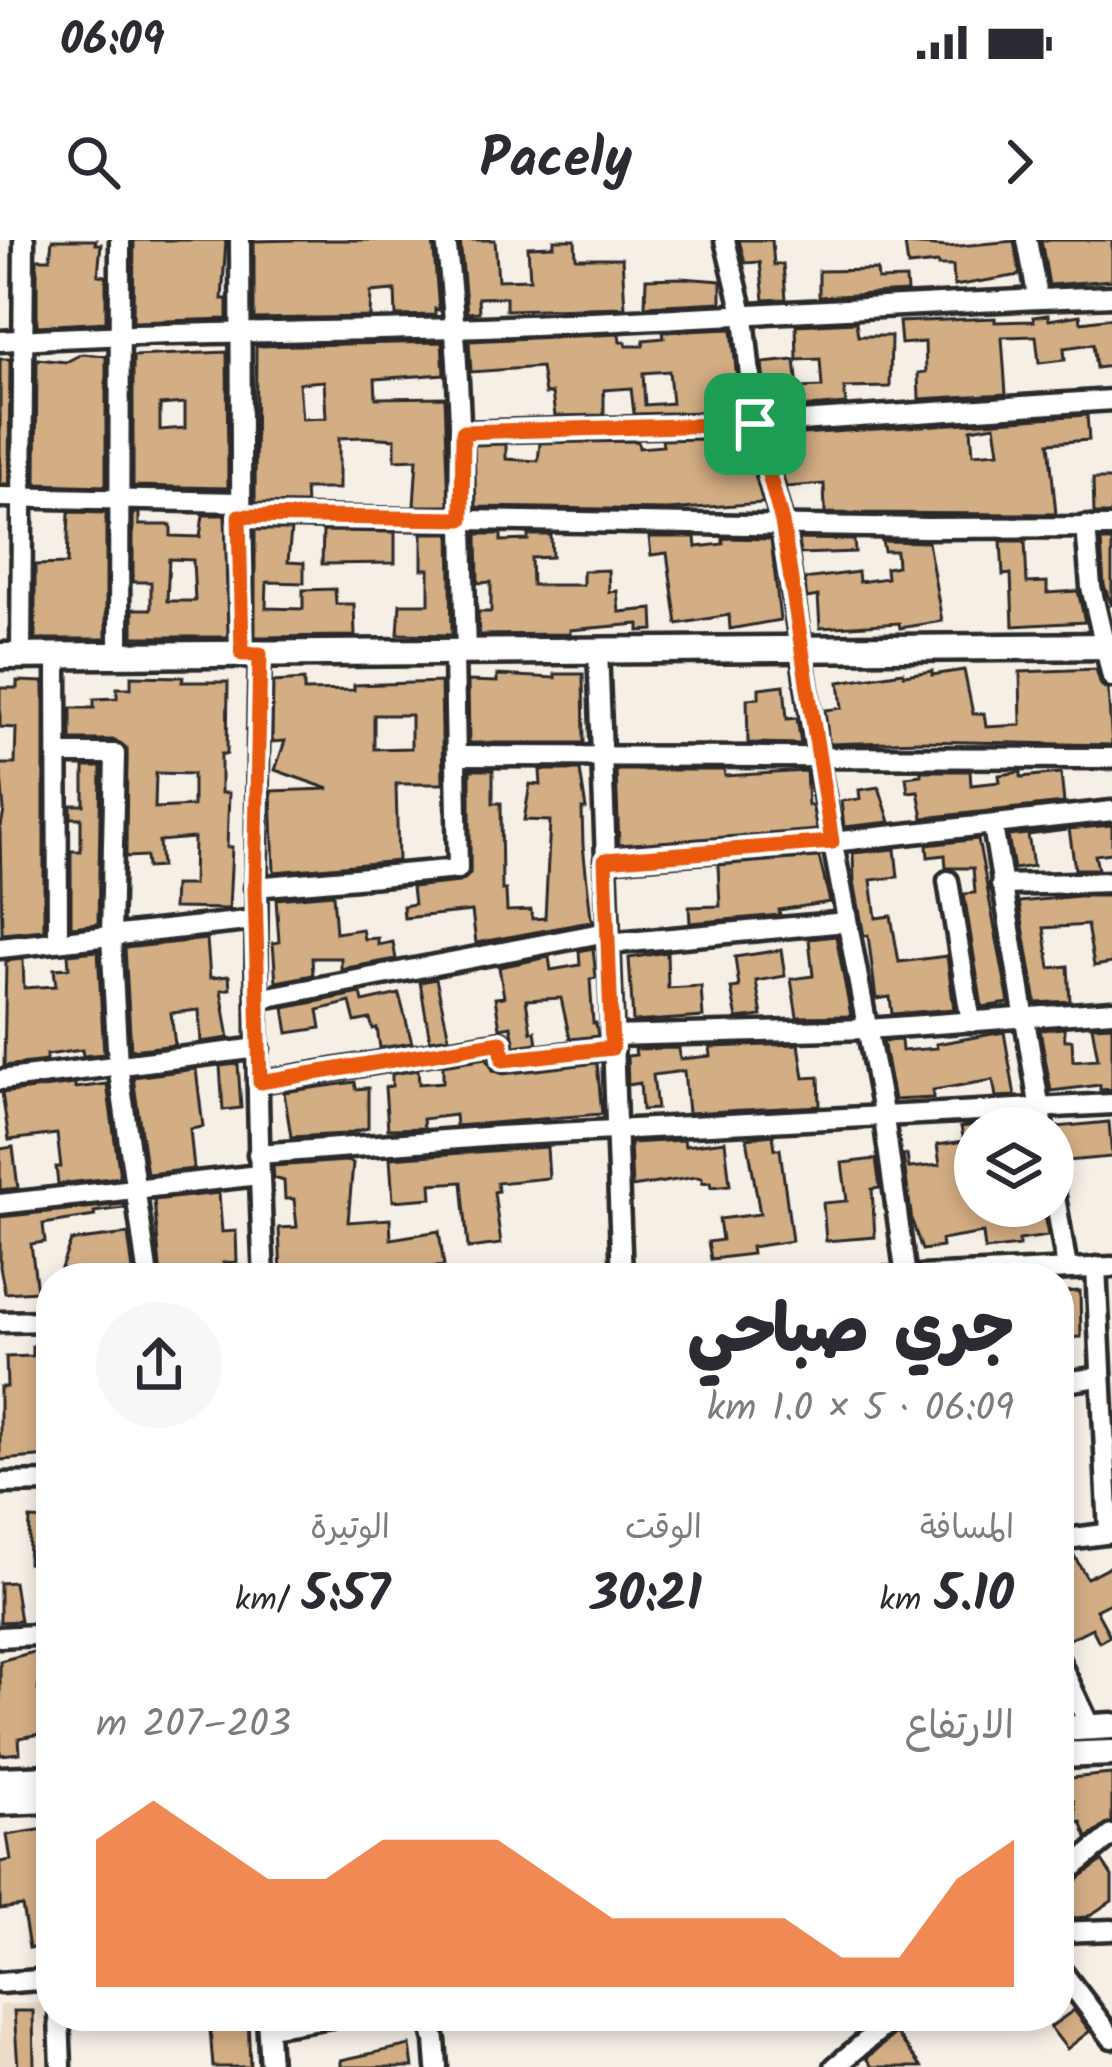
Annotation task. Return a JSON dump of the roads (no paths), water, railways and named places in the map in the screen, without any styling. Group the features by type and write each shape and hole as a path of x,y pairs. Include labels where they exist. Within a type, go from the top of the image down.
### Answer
{"street":[{"path":"24,240 22,498 11,656 1109,646"},
{"path":"119,654 120,240"},
{"path":"240,240 243,406 239,509 251,654 263,1263"},
{"path":"255,887 458,869 463,432 446,240"},
{"path":"725,240 744,317 755,424 782,522 817,758 884,1118 904,1263"},
{"path":"1027,240 1037,299"},
{"path":"0,341 240,329 457,328 744,317 1112,296"},
{"path":"463,432 755,424 1112,400"},
{"path":"0,497 119,498 239,509 462,519 1112,527"},
{"path":"1086,526 1091,587 1109,646 1112,676"},
{"path":"598,650 621,1263"},
{"path":"57,655 58,941"},
{"path":"58,754 115,754 111,935 118,1064 146,1263"},
{"path":"456,756 1112,758"},
{"path":"605,860 832,842 1112,811"},
{"path":"993,826 1040,1107"},
{"path":"948,881 971,1022"},
{"path":"1000,885 1112,882"},
{"path":"0,948 256,920"},
{"path":"258,999 607,938 846,922"},
{"path":"260,1082 501,1042 503,1060 612,1042 1112,1011"},
{"path":"0,1080 259,1048"},
{"path":"1074,1112 1112,1104"},
{"path":"258,1154 617,1131 954,1118"},
{"path":"0,1204 259,1174"},
{"path":"1060,1227 1066,1263"},
{"path":"1074,1268 1104,1267 1099,1377 1110,1533 1074,1538"},
{"path":"0,1322 36,1321"},
{"path":"1074,1381 1099,1377"},
{"path":"0,1483 36,1482"},
{"path":"0,1637 36,1635"},
{"path":"1074,1684 1101,1726"},
{"path":"1074,1754 1112,1753"},
{"path":"0,1780 36,1779"},
{"path":"0,1802 36,1801"},
{"path":"1074,1867 1112,1835"},
{"path":"1074,1931 1112,1930"},
{"path":"0,1983 36,1980"},
{"path":"1074,1988 1112,2038"},
{"path":"60,2031 61,2067"},
{"path":"268,2031 270,2067"},
{"path":"433,2031 437,2067"},
{"path":"835,2067 878,2031"}]}
